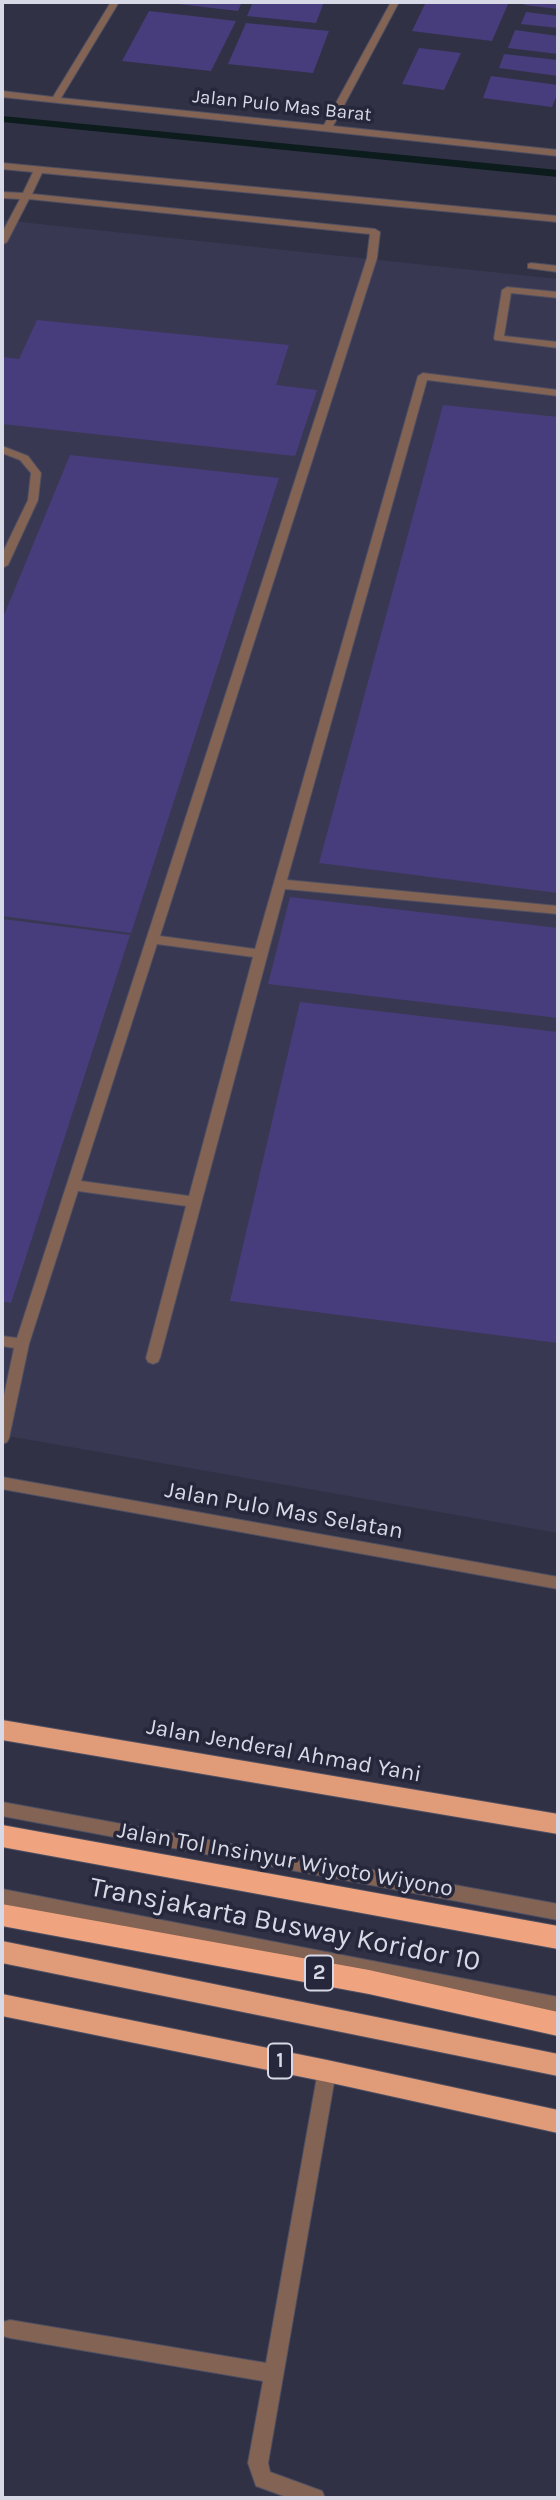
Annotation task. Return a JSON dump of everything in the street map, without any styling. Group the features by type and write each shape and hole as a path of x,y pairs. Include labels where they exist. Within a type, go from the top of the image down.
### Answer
{"highway":[{"name":"Jalan Jenderal Ahmad Yani","path":"2,1730 558,1824"},
{"name":"Jalan Tol Insinyur Wiyoto Wiyono","path":"2,1836 558,1938"},
{"name":"2","path":"2,1915 369,1982 558,2024"},
{"name":"1","path":"2,1952 558,2065"},
{"name":"1","path":"2,2005 327,2071 558,2122"}],"street":[{"path":"55,100 115,2"},
{"path":"327,128 395,2"},
{"name":"Jalan Pulo Mas Barat","path":"2,94 558,153"},
{"path":"2,166 558,219"},
{"path":"2,242 39,169"},
{"path":"2,195 375,232 372,258 22,1344 2,1438"},
{"path":"531,266 558,269"},
{"path":"558,295 507,290 499,338 558,345"},
{"path":"153,1358 260,954 423,376 558,393"},
{"path":"2,449 24,458 36,472 33,500 2,565"},
{"path":"280,884 558,910"},
{"path":"152,939 260,954"},
{"path":"74,1185 194,1202"},
{"path":"2,1341 22,1344"},
{"name":"Jalan Pulo Mas Selatan","path":"2,1483 558,1583"},
{"path":"2,1809 558,1912"},
{"name":"Transjakarta Busway Koridor 10","path":"2,1896 558,2005"},
{"path":"315,2498 263,2479 258,2463 327,2071"},
{"path":"10,2329 272,2373"}],"shaded area":[{"path":"2,220 558,279 558,1533 2,1435"}],"building":[{"path":"162,2 242,2 238,11"},
{"path":"253,2 324,2 316,23 247,16"},
{"path":"426,2 509,2 492,41 412,31"},
{"path":"525,2 558,2 558,9 524,5"},
{"path":"149,11 236,21 211,71 122,61"},
{"path":"526,12 558,16 558,28 521,24"},
{"path":"246,23 329,31 313,73 228,64"},
{"path":"515,30 558,36 558,54 508,48"},
{"path":"419,48 461,53 444,90 402,84"},
{"path":"504,54 558,60 558,76 499,68"},
{"path":"491,76 558,85 558,92 552,107 483,98"},
{"path":"37,320 289,345 276,385 317,390 295,456 2,424 2,357 19,359"},
{"path":"443,405 558,417 558,893 319,863"},
{"path":"70,455 279,478 131,933 2,916 2,620"},
{"path":"290,897 558,928 558,1018 268,984"},
{"path":"2,919 130,935 11,1303 2,1301"},
{"path":"300,1002 558,1032 558,1343 230,1301"}],"waterway":[{"path":"2,119 558,174"}]}
